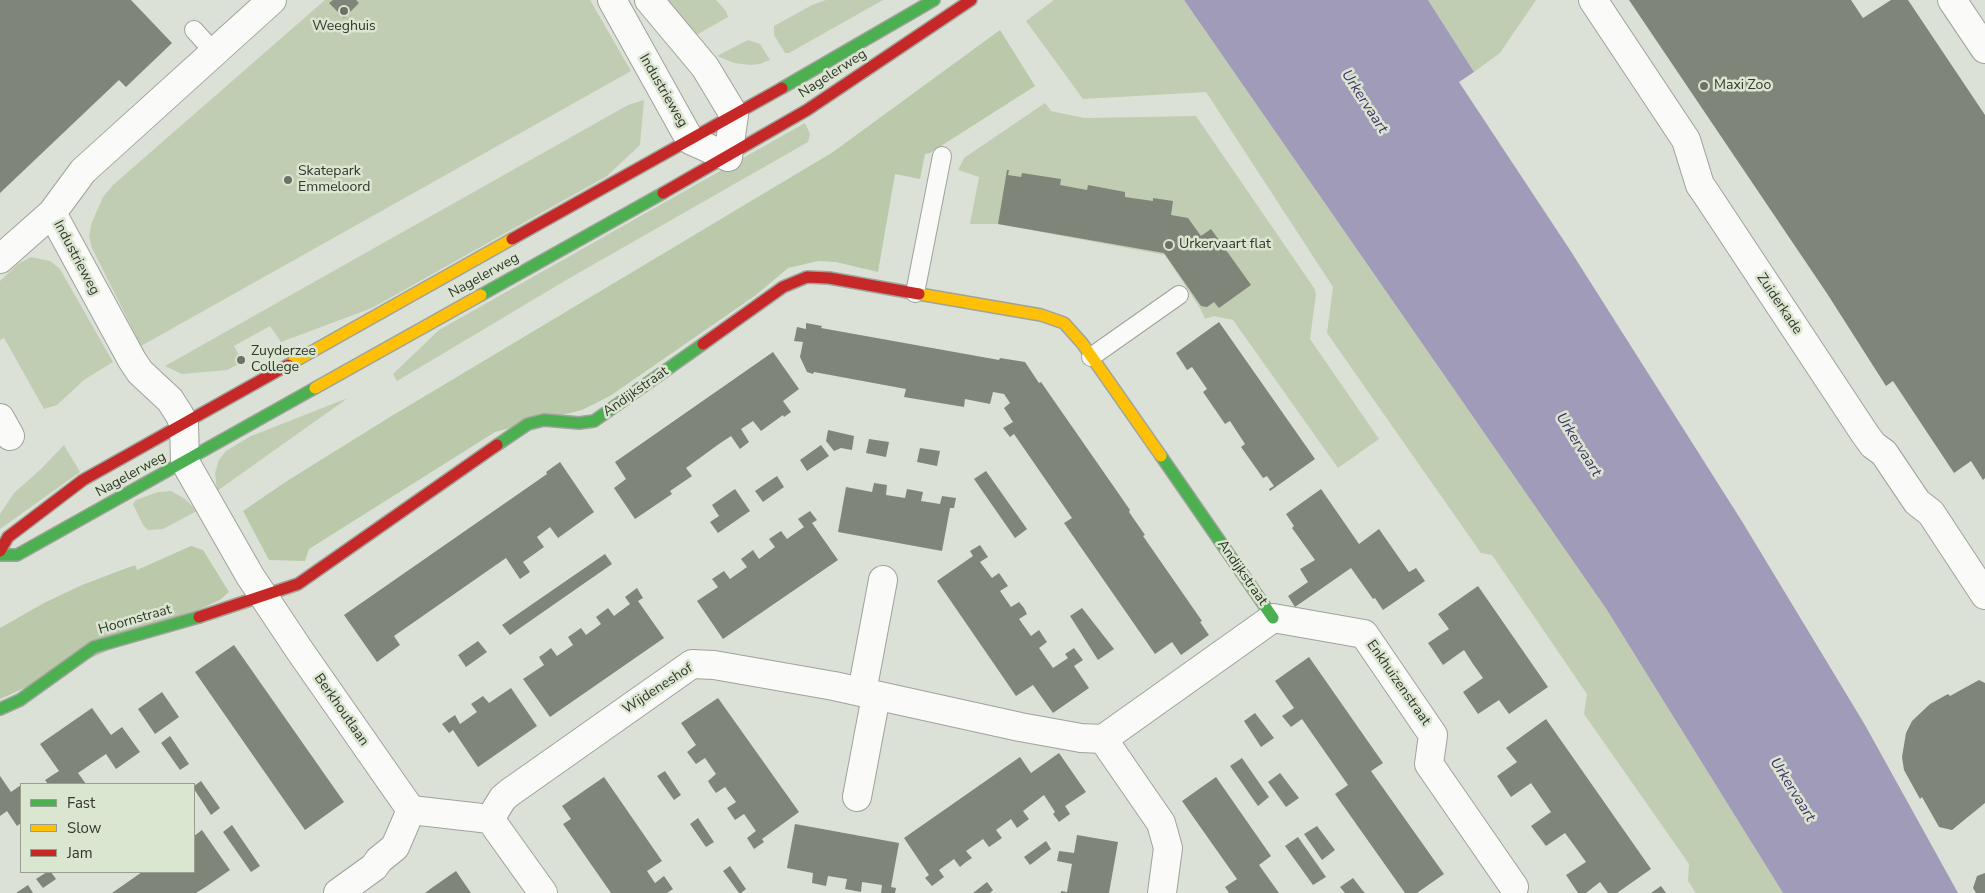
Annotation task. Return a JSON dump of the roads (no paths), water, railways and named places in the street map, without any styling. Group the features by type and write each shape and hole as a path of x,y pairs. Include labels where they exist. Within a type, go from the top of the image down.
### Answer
{"street":[{"name":"Industrieweg","path":"186,462 184,424 170,400 140,372 132,360 52,213 83,171 272,0"},
{"name":"Industrieweg","path":"612,0 690,140 728,157"},
{"path":"649,0 705,67 734,115 728,157"},
{"name":"Nagelerweg","path":"0,551 8,537 68,490 846,52 934,0"},
{"name":"Nagelerweg","path":"0,555 17,555 728,157 807,110 971,0"},
{"name":"Zuiderkade","path":"1593,0 1686,140 1700,185 1865,434 1884,453 1917,502 1931,512 1985,595"},
{"path":"1952,0 1985,49"},
{"path":"0,260 52,213"},
{"name":"Andijkstraat","path":"264,597 298,584 533,422 544,420 586,423 601,417 783,287 797,280 818,276 1053,318 1064,323 1074,332 1273,618 1103,739"},
{"name":"Berkhoutlaan","path":"186,462 210,507 264,597 411,810"},
{"path":"857,797 883,580"},
{"name":"Hoornstraat","path":"0,709 20,700 94,647 264,597"},
{"name":"Enkhuizenstraat","path":"1273,618 1364,634 1434,735 1429,764 1516,890"},
{"name":"Wijdeneshof","path":"490,818 503,798 509,793 692,664 714,665 869,694"},
{"path":"869,694 982,717 1020,727 1081,738 1103,739 1161,823 1168,848 1162,893"},
{"path":"338,893 374,867 379,860 395,847 411,810 490,818 543,893"}],"lane":[{"path":"194,30 214,52"},
{"path":"915,293 942,156"},
{"path":"1091,357 1179,295"}],"water":[{"name":"Urkervaart","path":"1184,0 1428,0 1474,72 1459,82 1570,250 1743,523 1865,725 1958,893 1783,893 1607,610"}],"place":[{"name":"Weeghuis","path":"344,11"},
{"name":"Maxi Zoo","path":"1704,86"},
{"name":"Skatepark Emmeloord","path":"288,180"},
{"name":"Urkervaart flat","path":"1169,245"},
{"name":"Zuyderzee College","path":"241,360"}]}
